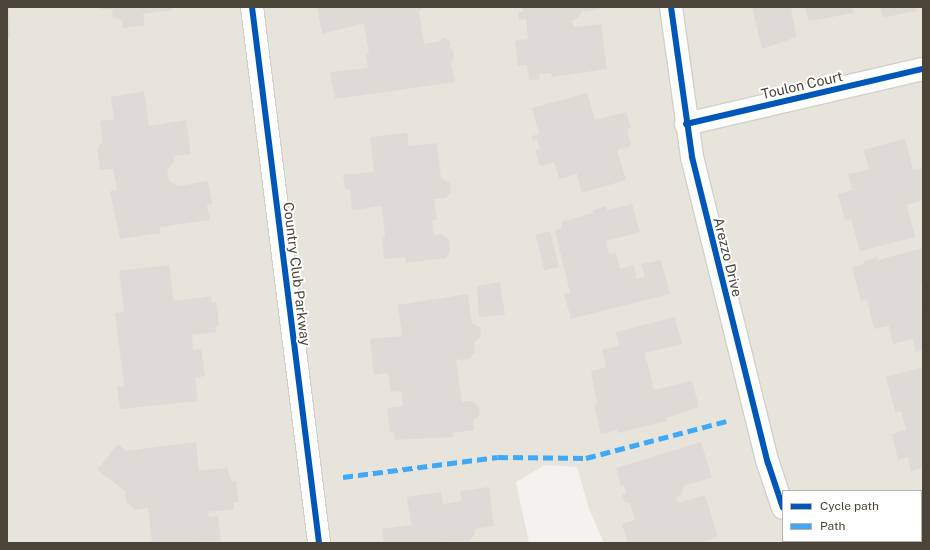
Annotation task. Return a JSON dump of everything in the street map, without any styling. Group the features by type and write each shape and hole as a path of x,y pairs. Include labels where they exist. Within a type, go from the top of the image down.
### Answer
{"street":[{"name":"Country Club Parkway","path":"252,7 319,543"},
{"name":"Arezzo Drive","path":"671,7 686,124 715,257 768,463 782,505"},
{"name":"Toulon Court","path":"686,124 923,69"}],"shaded area":[{"path":"7,7 923,7 923,543 604,543 589,509 577,467 545,465 516,482 529,543 7,543"}],"building":[{"path":"7,7 9,7 10,38 7,39"},
{"path":"99,7 172,7 172,10 143,14 145,25 123,28 122,20 113,17 112,9 103,10"},
{"path":"317,7 426,7 419,11 424,44 441,41 443,37 451,42 449,47 453,50 454,58 451,62 455,82 335,99 330,72 368,68 366,54 369,53 364,23 322,34"},
{"path":"522,7 609,7 582,12 577,19 572,20 574,27 601,24 607,69 552,77 551,73 539,74 540,79 529,80 527,65 518,66 515,41 528,39 526,19 519,20 518,12 523,12"},
{"path":"752,7 794,7 791,11 797,37 762,49"},
{"path":"805,7 852,7 854,13 809,21"},
{"path":"880,7 915,7 916,11 886,17 882,16"},
{"path":"144,91 149,126 186,120 191,154 174,156 174,162 167,170 169,181 178,186 208,181 212,204 207,205 210,220 160,227 160,233 120,239 110,191 117,190 113,169 100,170 97,149 99,149 99,144 103,143 100,121 114,119 111,97"},
{"path":"587,93 595,120 626,112 631,128 627,129 631,146 617,150 626,180 582,193 577,174 559,179 554,162 540,166 535,150 540,149 537,139 533,140 532,136 539,134 532,108"},
{"path":"407,133 409,146 437,143 441,178 450,183 451,192 446,198 434,199 437,219 432,220 434,235 441,234 449,240 450,251 446,258 406,263 405,257 384,259 382,237 385,236 382,206 352,210 350,189 345,190 343,175 374,172 370,137"},
{"path":"905,139 913,170 923,168 923,200 907,205 915,237 860,251 851,219 845,220 838,194 852,190 848,174 869,169 863,150"},
{"path":"632,204 640,232 606,241 609,254 616,252 620,269 634,265 637,279 645,277 641,264 661,260 670,294 571,319 564,294 570,293 555,230 562,228 561,222 593,213 593,210 606,206 607,210"},
{"path":"550,231 559,267 544,271 535,235"},
{"path":"923,248 923,283 921,283 923,350 916,352 913,339 893,344 889,326 874,329 867,300 861,301 852,267 864,264 863,261 878,257 878,260"},
{"path":"169,265 174,301 211,296 212,303 216,302 219,325 216,326 216,332 192,335 193,350 201,349 205,376 195,378 198,401 120,409 117,387 124,386 115,313 124,312 119,271"},
{"path":"500,282 505,315 479,317 477,286"},
{"path":"468,294 472,323 480,327 481,337 474,343 475,352 469,359 456,360 462,402 471,401 479,406 480,415 473,421 474,430 452,433 453,437 395,440 394,432 390,432 387,408 403,406 401,391 391,392 388,373 374,375 370,339 402,336 398,305"},
{"path":"675,317 682,344 645,353 654,390 692,381 699,407 666,418 667,421 618,433 617,430 601,434 594,405 597,404 591,371 606,367 602,350 619,346 616,332"},
{"path":"923,367 923,468 911,471 908,457 898,460 892,434 906,430 901,411 895,412 886,377"},
{"path":"196,442 199,471 227,468 231,481 236,481 239,502 233,503 234,509 208,512 209,517 218,516 221,541 152,543 148,508 136,510 126,502 125,491 97,470 118,444 126,451"},
{"path":"701,442 712,478 685,485 680,496 676,497 678,503 705,495 718,537 700,543 628,543 622,524 635,520 630,502 625,503 622,495 626,493 624,485 621,486 616,468"},
{"path":"489,487 494,526 475,529 475,534 469,541 384,543 382,529 411,525 407,497 441,492 443,504 462,501 460,491"}],"marked path":[{"path":"343,477 498,457 586,458 727,421"}],"cycle path":[{"path":"252,7 319,543"},
{"path":"671,7 692,157 768,463 782,505"},
{"path":"686,124 923,69"}]}
